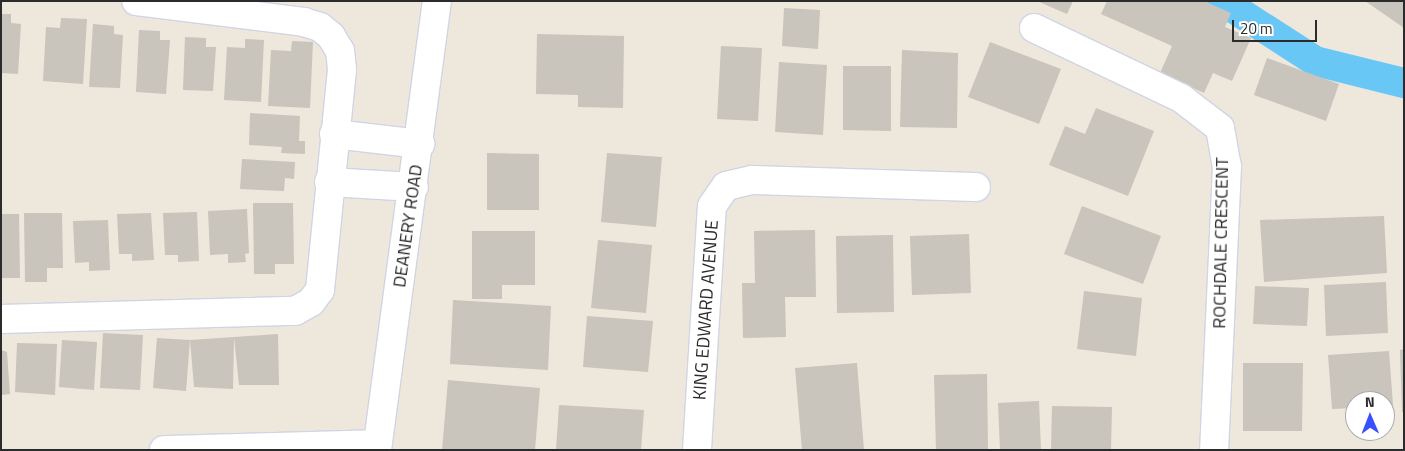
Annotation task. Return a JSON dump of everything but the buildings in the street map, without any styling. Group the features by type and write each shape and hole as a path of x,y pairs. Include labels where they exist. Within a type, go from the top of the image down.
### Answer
{"street":[{"path":"1,319 295,311 311,302 320,290 329,182 342,69 340,51 331,36 320,27 304,22 136,1"},
{"name":"DEANERY ROAD","path":"377,447 420,144 437,1"},
{"name":"ROCHDALE CRESCENT","path":"1034,28 1181,98 1220,128 1226,166 1214,450"},
{"path":"334,134 420,144"},
{"name":"KING EDWARD AVENUE","path":"697,450 712,206 726,186 752,180 976,187"},
{"path":"329,182 414,187"},
{"path":"164,450 377,447"}],"waterway":[{"path":"1222,1 1315,61 1404,83"}]}
